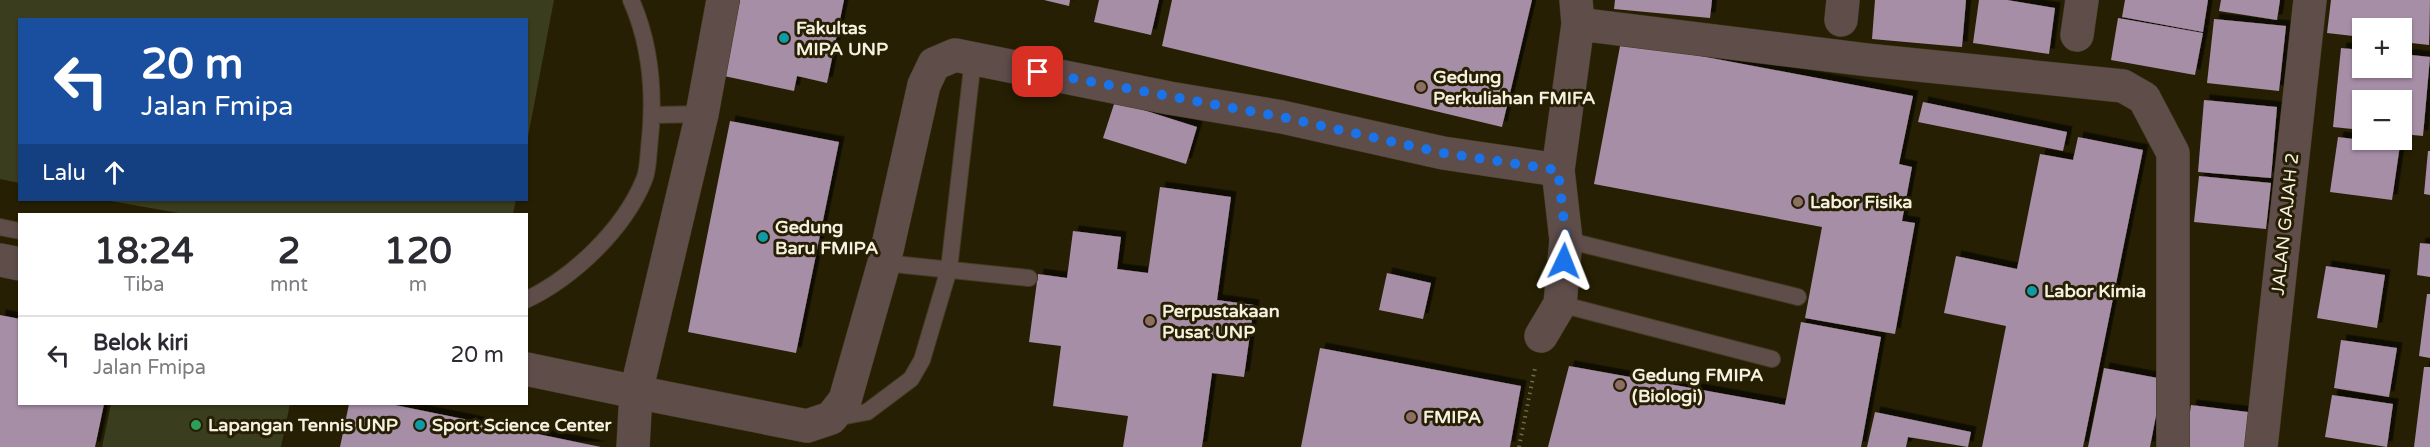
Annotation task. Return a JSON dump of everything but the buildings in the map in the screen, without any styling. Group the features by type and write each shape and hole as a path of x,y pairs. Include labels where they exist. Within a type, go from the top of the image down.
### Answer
{"street":[{"path":"633,447 636,392 702,114 723,0"},
{"path":"2078,35 2082,0"},
{"name":"JALAN GAJAH 2","path":"2260,447 2310,0"},
{"path":"1541,336 1560,304 1566,240 1558,170 1577,12 1868,60 2122,86 2144,98 2173,153 2173,447"},
{"path":"528,369 807,426 831,418 845,400 885,263 924,85 934,64 955,55 1169,98 1282,117 1443,153 1558,170"},
{"path":"0,260 18,264"}],"lane":[{"path":"528,299 574,268 625,216 645,179 653,115 642,26 632,0"},
{"path":"831,418 867,412 911,379 922,360 949,269 973,59"},
{"path":"653,115 702,114"},
{"path":"0,227 18,231"},
{"path":"1566,240 1798,297"},
{"path":"885,263 1029,278"},
{"path":"1560,304 1772,359"}],"path":[{"path":"1519,447 1541,336"}],"green space":[{"path":"0,0 554,0 528,137 528,18 18,18 18,183 0,179"},
{"path":"111,201 516,201 513,213 178,213"},
{"name":"Lapangan Tennis UNP","path":"111,405 290,405 281,447 102,447"}],"place":[{"name":"Fakultas MIPA UNP","path":"784,38"},
{"name":"Gedung Perkuliahan FMIFA","path":"1421,87"},
{"name":"Labor Fisika","path":"1798,202"},
{"name":"Gedung Baru FMIPA","path":"763,237"},
{"name":"Labor Kimia","path":"2032,291"},
{"name":"Perpustakaan Pusat UNP","path":"1150,321"},
{"name":"Gedung FMIPA (Biologi)","path":"1620,385"},
{"name":"FMIPA","path":"1411,417"},
{"name":"Lapangan Tennis UNP","path":"196,425"},
{"name":"Sport Science Center","path":"420,425"}],"route":[{"path":"1038,72 1169,98 1282,117 1443,153 1558,170 1566,240 1564,261"}]}
